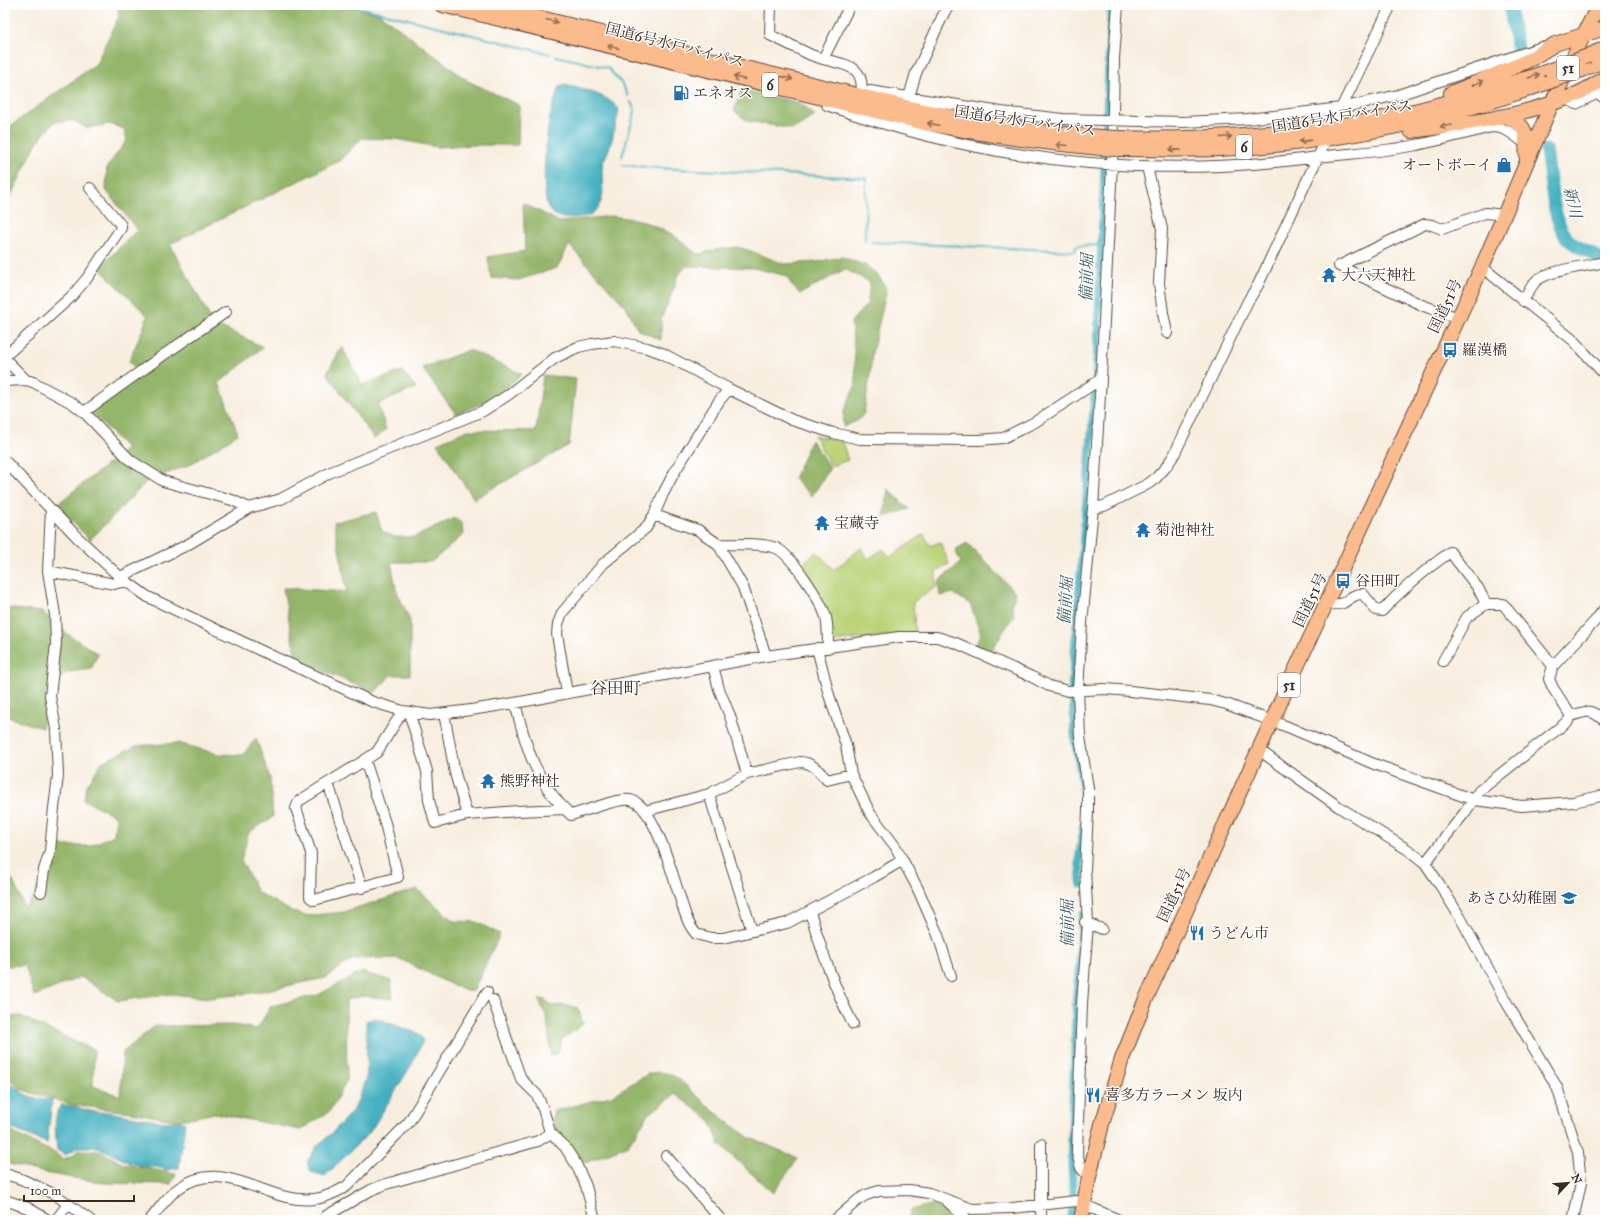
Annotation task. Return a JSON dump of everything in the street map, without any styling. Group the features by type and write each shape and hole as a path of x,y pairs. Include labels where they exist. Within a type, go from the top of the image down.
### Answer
{"highway":[{"name":"国道6号水戸バイパス","path":"442,5 929,124 975,133 1043,143 1101,143 1185,150 1236,148 1290,143 1371,131 1447,114 1521,92 1605,60"},
{"name":"国道6号水戸バイパス","path":"487,5 910,108 972,121 1101,143"},
{"name":"国道51号","path":"1082,1220 1089,1177 1102,1124 1122,1059 1145,1001 1259,750 1459,318 1505,215 1552,103 1599,5"},
{"path":"1341,123 1403,109 1480,82 1531,58 1555,44 1605,28"},
{"name":"国道6号水戸バイパス","path":"1117,144 1155,140 1223,138 1388,117 1444,104 1508,85 1588,56 1605,48"},
{"path":"1371,131 1397,133 1505,116 1567,98 1605,78"},
{"path":"1505,116 1520,123 1524,128 1527,161"}],"street":[{"path":"771,5 770,35 811,55 851,66 861,78 863,85 861,96"},
{"path":"823,59 850,5"},
{"path":"909,97 916,73 935,36 945,11 950,5"},
{"path":"1089,1177 1081,1168 1077,1153 1082,1003 1087,923 1085,870 1088,788 1074,690 1093,508 1096,382 1108,121 1118,5"},
{"path":"1341,123 1341,108 1391,5"},
{"path":"861,96 870,91 1027,115 1108,121 1182,122 1248,119 1341,108 1398,95 1555,44"},
{"path":"788,90 849,113 946,140 1031,157 1107,165 1147,167 1221,166 1298,160 1415,145 1492,127 1500,127 1508,130 1526,144"},
{"path":"1567,98 1576,104 1598,93 1605,99"},
{"path":"1093,508 1104,506 1148,484 1156,478 1174,455 1324,144"},
{"path":"1147,167 1162,229 1159,283 1167,333"},
{"path":"26,380 5,357 72,296 88,277 121,228 121,225 90,188"},
{"path":"1459,318 1424,306 1339,266 1425,224 1442,229 1485,213 1505,215"},
{"path":"1523,301 1536,281 1542,277 1561,271 1603,262"},
{"path":"1482,267 1573,340 1605,375"},
{"path":"84,412 226,312"},
{"path":"48,572 114,584 163,556 208,534 249,508 281,499 331,472 483,411 508,395 555,358 578,347 592,344 614,342 647,348 687,366 729,390 792,420 860,439 979,440 1003,438 1026,428 1096,382"},
{"path":"5,381 26,380 42,386 72,403 84,412 130,460 163,481 232,500 249,508"},
{"path":"567,693 558,641 557,629 559,618 603,564 646,528 654,515 675,470 719,401 729,390"},
{"path":"5,461 78,538 122,579 148,597 372,702 406,712 430,715 514,703 766,656 817,648 828,648 899,637 937,637 956,643 1049,686 1074,690 1105,689 1130,691 1210,700 1226,704 1374,764 1474,800 1522,806 1572,802 1605,795"},
{"path":"41,892 44,870 50,851 58,776 56,729 50,696 56,644 55,615 48,572 52,510"},
{"path":"654,515 698,530 718,544 743,587 766,656"},
{"path":"718,544 768,546 778,549 788,557 816,596 825,616 828,631 828,648"},
{"path":"1327,604 1342,603 1357,593 1363,594 1376,610 1382,611 1425,570 1450,552 1478,588 1486,604"},
{"path":"1443,661 1468,616 1486,604 1503,604 1553,666"},
{"path":"1571,716 1549,679 1553,666 1605,608"},
{"path":"817,648 829,695 846,745 851,774 870,813 896,846 917,888 938,935 951,976"},
{"path":"713,666 719,688 730,716 747,774"},
{"path":"514,703 526,746 538,774 549,791 571,815 617,801 629,800 637,802 645,811 661,841 673,873 686,916 696,934 711,938 723,938 787,923 810,912 903,860"},
{"path":"1425,863 1474,800 1479,791 1568,721 1571,716 1590,710 1605,721"},
{"path":"365,760 385,823 398,877 314,900 310,897 312,853 296,808 299,801 377,752 406,712"},
{"path":"406,712 427,771 429,800 435,823 467,815 564,809"},
{"path":"444,713 455,773 467,815"},
{"path":"1259,750 1339,807 1410,851 1425,863 1460,917 1508,1005 1557,1087 1578,1153 1581,1184 1573,1220"},
{"path":"645,811 709,794 747,774 800,762 812,764 827,780 851,774"},
{"path":"328,783 362,888"},
{"path":"709,794 752,931"},
{"path":"810,912 825,960 839,997 853,1024"},
{"path":"1087,923 1102,929"},
{"path":"150,1220 172,1193 180,1187 197,1179 207,1177 216,1176 237,1180 286,1197 300,1199 324,1197 347,1186 410,1122 490,996 521,1078 537,1095 550,1132 565,1147 576,1164 586,1186 595,1220"},
{"path":"325,1220 326,1216 371,1190 386,1184 538,1141 550,1132"},
{"path":"1041,1144 1041,1220"},
{"path":"666,1156 721,1220"},
{"path":"5,1174 21,1179 56,1195 90,1220"},
{"path":"836,1220 858,1200 866,1195 879,1191 909,1190 929,1193 972,1209 1042,1206 1076,1201 1119,1220"},
{"path":"946,1199 968,1220"},
{"path":"5,1200 28,1208 48,1220"},
{"path":"56,1220 68,1204"}],"green space":[{"path":"117,5 342,5 380,14 468,81 519,105 518,145 437,147 396,139 362,138 339,161 170,244 213,323 263,347 219,383 238,434 189,465 147,481 90,540 56,505 127,449 91,412 143,375 129,362 148,316 99,268 137,230 106,190 107,167 127,140 124,129 110,124 87,128 73,120 54,122 36,144 9,199 5,202 5,130 96,64 119,16"},
{"path":"742,90 801,103 815,116 793,129 748,121 734,111"},
{"path":"523,203 560,222 611,216 640,220 672,234 696,253 701,254 715,250 737,247 784,264 816,262 842,257 864,265 876,273 885,286 886,293 872,353 864,413 859,420 843,427 844,411 856,384 851,322 868,303 870,282 845,269 800,294 792,286 787,276 754,268 686,266 677,277 661,319 661,340 638,330 627,308 569,245 557,268 518,280 491,278 488,257 525,251"},
{"path":"342,347 362,385 402,371 416,388 378,404 386,430 374,439 327,373"},
{"path":"469,350 522,374 497,397 456,414 422,368"},
{"path":"543,375 576,379 569,445 474,499 437,443 468,430 536,431"},
{"path":"814,435 842,442 848,460 831,466"},
{"path":"811,440 830,468 812,496 794,479"},
{"path":"888,489 909,509 884,517"},
{"path":"376,512 382,531 394,537 415,537 455,518 462,524 463,535 431,562 391,562 396,589 410,621 410,675 391,675 374,693 296,659 283,588 347,592 334,522"},
{"path":"924,534 930,546 940,542 949,564 936,572 936,587 913,602 915,632 833,642 800,565 817,552 834,570 861,548 868,559 883,549 890,557"},
{"path":"967,543 1016,593 1012,603 1014,615 989,654 975,647 981,634 970,604 953,593 940,596 938,582 961,562 955,550"},
{"path":"5,608 42,612 69,635 98,654 91,669 69,672 47,686 42,728 5,716"},
{"path":"256,738 270,778 273,817 249,832 241,860 257,892 289,910 305,916 343,912 417,889 454,921 476,922 500,934 473,992 454,986 398,958 353,959 325,978 252,993 210,998 171,994 118,1001 81,977 34,996 25,965 5,966 5,869 13,881 25,908 36,893 57,846 90,846 114,835 116,816 84,800 86,787 102,762 136,746 178,743 218,754 243,755"},
{"path":"362,972 391,981 393,999 362,996 346,1000 347,1080 329,1112 300,1130 215,1113 181,1120 173,1120 131,1112 73,1105 19,1089 9,1078 5,1079 5,1017 21,1016 94,1050 93,1086 120,1096 123,1052 155,1026 233,1025 257,1029 271,1006 318,995"},
{"path":"544,999 553,1006 563,1005 578,1008 583,1024 562,1039 558,1053 551,1056 547,1018 539,1000"},
{"path":"658,1072 671,1074 680,1080 711,1109 748,1137 798,1158 773,1193 720,1145 710,1120 675,1094 648,1115 628,1145 585,1163 555,1130 552,1119 554,1111 611,1096 648,1074"},
{"path":"5,1121 15,1134 53,1152 63,1159 73,1156 78,1150 100,1151 124,1164 176,1174 171,1184 104,1183 50,1174 5,1163"},
{"path":"934,1204 952,1212 961,1220 908,1220 911,1210"}],"water":[{"path":"562,85 585,90 601,96 609,100 619,110 609,150 602,165 603,190 601,202 597,209 591,214 573,218 560,217 551,212 546,202 545,190 544,177 549,121 559,87"},
{"path":"376,1018 419,1034 423,1040 412,1064 370,1132 325,1176 311,1172 307,1162 317,1146 332,1133 355,1108 367,1075 366,1021"},
{"path":"7,1082 26,1095 43,1100 52,1100 47,1143 13,1129 5,1115 5,1083"},
{"path":"61,1105 73,1106 95,1112 107,1112 165,1122 179,1121 185,1123 179,1168 167,1170 130,1163 98,1147 78,1147 65,1155 57,1150 56,1139 56,1115"}],"waterway":[{"path":"350,5 550,54"},
{"name":"備前堀","path":"1084,800 1075,740 1072,685 1096,376 1111,5"},
{"name":"新川","path":"1510,5 1518,51"},
{"path":"556,56 608,68 622,84 628,96"},
{"path":"622,157 635,111 631,102"},
{"name":"新川","path":"1546,150 1553,198 1559,224 1564,234 1574,244 1598,257 1605,265"},
{"path":"622,165 866,178 865,241"},
{"path":"871,242 1075,251 1076,246 1101,245"},
{"name":"備前堀","path":"1081,884 1079,858 1083,826"},
{"name":"備前堀","path":"1073,1198 1071,1149 1076,1004 1083,915"},
{"name":"備前堀","path":"1071,1220 1073,1204"}],"place":[{"name":"エネオス","path":"681,93"},
{"name":"オートボーイ","path":"1504,165"},
{"name":"大六天神社","path":"1329,275"},
{"name":"羅漢橋","path":"1450,350"},
{"name":"宝蔵寺","path":"822,523"},
{"name":"菊池神社","path":"1143,530"},
{"name":"谷田町","path":"1343,581"},
{"name":"熊野神社","path":"488,781"},
{"name":"あさひ幼稚園","path":"1569,898"},
{"name":"うどん市","path":"1197,933"},
{"name":"喜多方ラーメン 坂内","path":"1093,1095"}],"district":[{"name":"谷田町","path":"615,688"}]}
